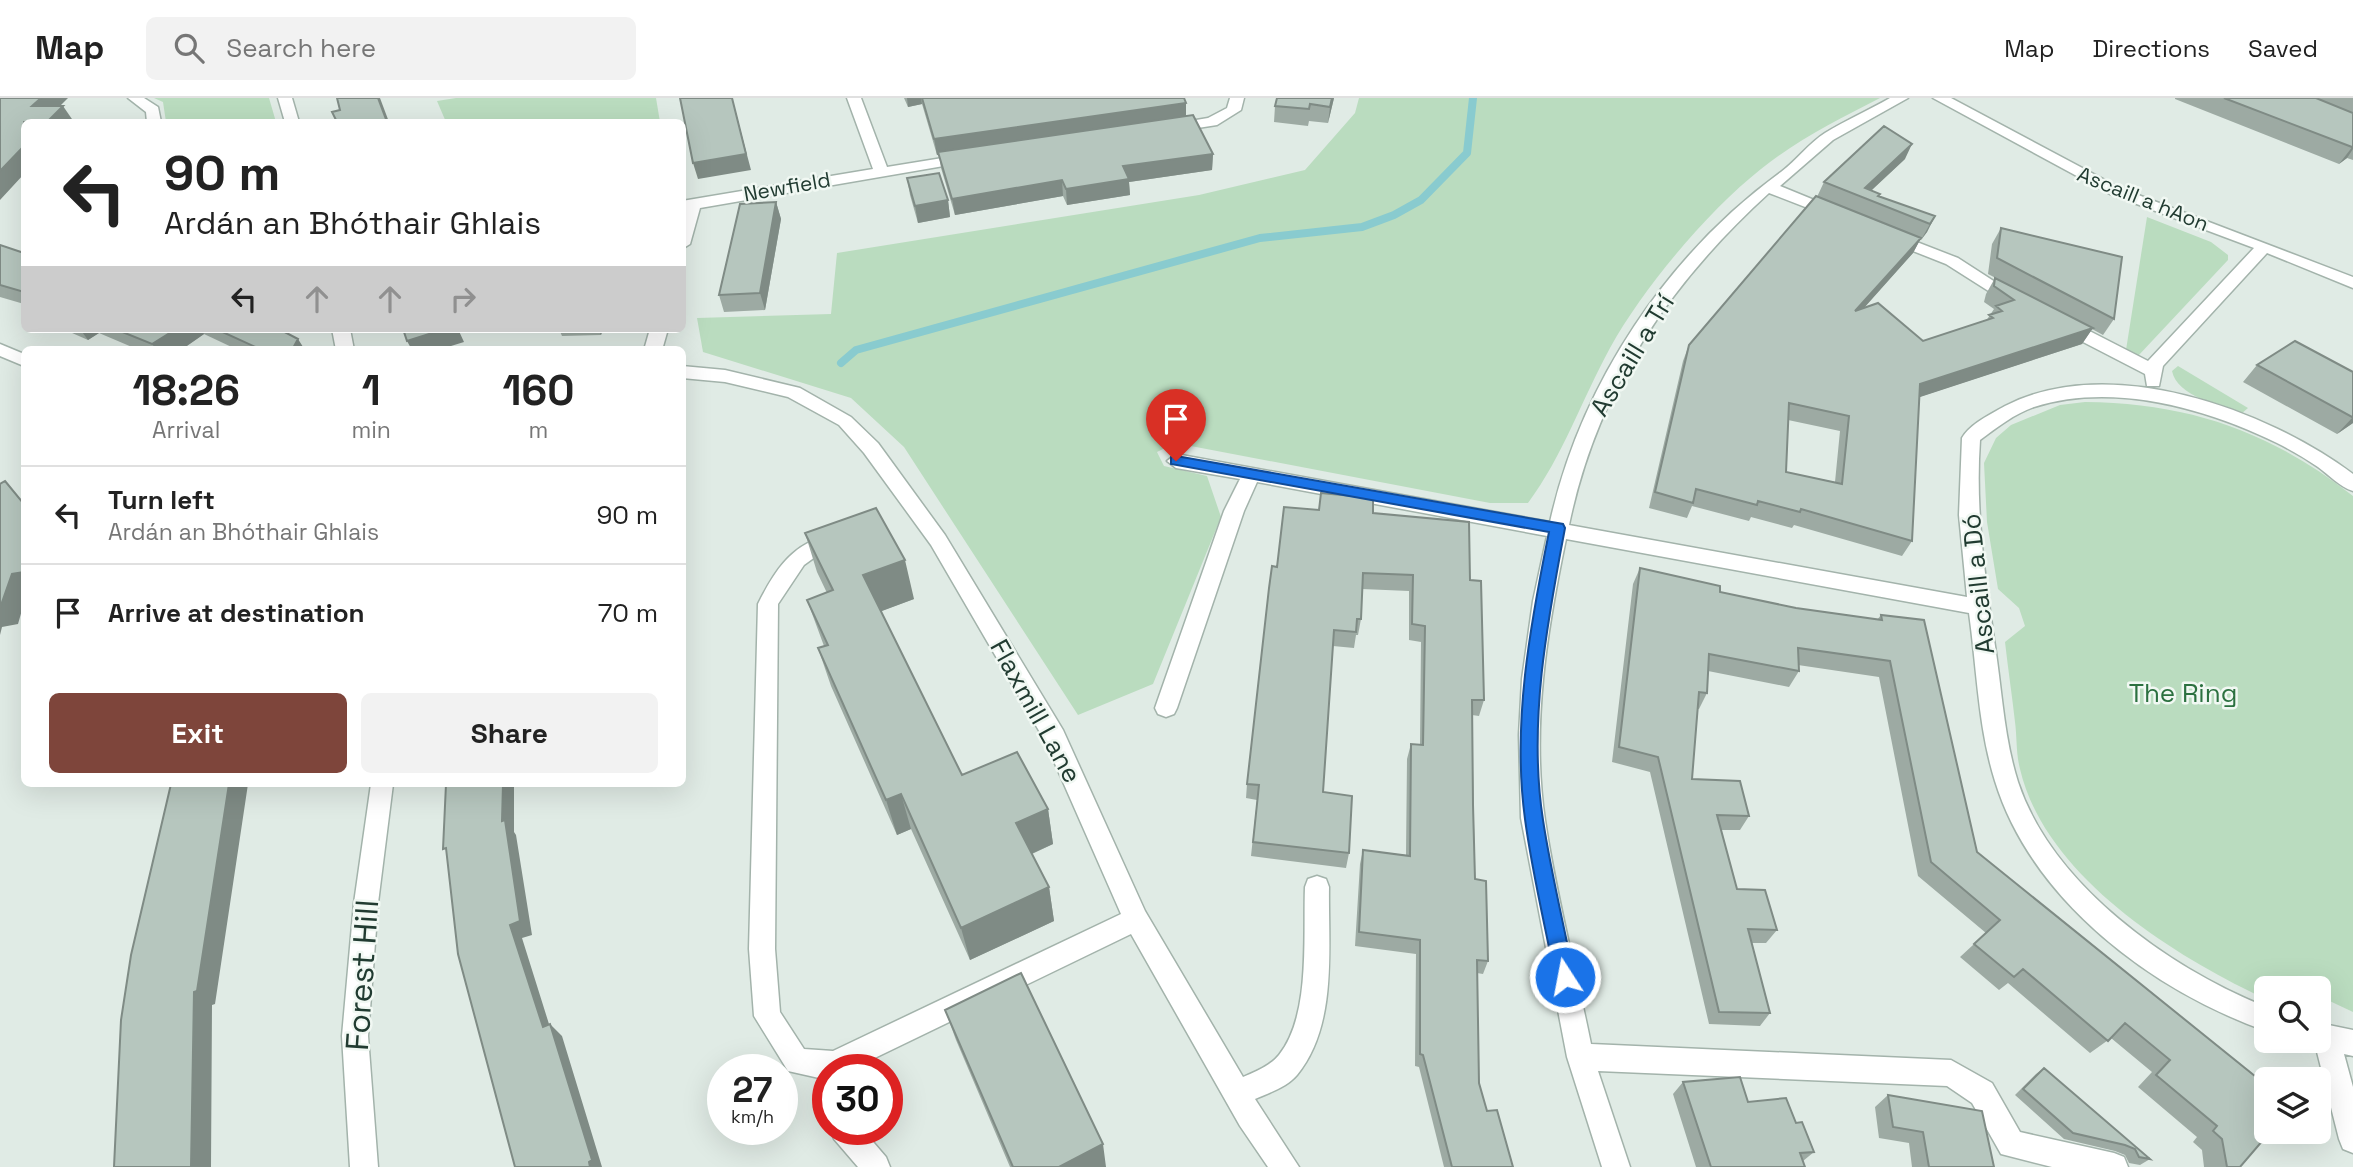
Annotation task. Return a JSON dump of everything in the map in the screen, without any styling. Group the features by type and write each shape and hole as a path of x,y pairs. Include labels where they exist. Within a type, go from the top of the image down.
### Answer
{"street":[{"path":"135,98 153,110 154,119"},
{"path":"285,98 291,119"},
{"path":"854,98 881,170"},
{"path":"1158,130 1212,122 1234,110 1237,98"},
{"name":"Ascaill a Trí","path":"1616,1167 1580,1057 1533,804 1530,735 1533,679 1557,528 1583,441 1601,397 1643,327 1691,262 1769,187 1788,174 1828,136 1901,98"},
{"name":"Ascaill a hAon","path":"1940,98 2115,191 2264,246 2353,283"},
{"name":"Newfield","path":"688,205 881,170 978,156"},
{"path":"1769,187 1854,222"},
{"path":"1879,232 1952,261 2036,311 2154,372"},
{"path":"2153,396 2154,365 2264,246"},
{"path":"0,350 21,359"},
{"name":"Flaxmill Lane","path":"686,372 725,376 794,392 845,421 871,448 937,540 1055,737 1136,919 1237,1094 1285,1167"},
{"name":"Ascaill a Dó","path":"2254,1015 2171,972 2133,946 2075,892 2040,845 2013,799 2003,767 1978,607 1967,477 1971,438 2003,414 2032,402 2064,394 2114,391 2153,396 2240,420 2285,439 2326,463 2353,484"},
{"path":"1176,461 1557,528 1978,607"},
{"path":"1166,708 1234,511 1251,475"},
{"path":"812,1064 797,1062 766,1016 762,949 768,604 779,582 809,548 823,544"},
{"name":"Forest Hill","path":"364,1167 355,1036 366,903 382,787"},
{"path":"1237,1094 1287,1066 1305,1038 1312,1003 1317,887"},
{"path":"861,1054 1136,919"},
{"path":"2333,1040 2353,1139"},
{"path":"1580,1057 1951,1073 1982,1093 2011,1144 2114,1167"},
{"path":"857,1145 876,1167"}],"green space":[{"path":"154,98 269,98 275,119 166,119 163,102"},
{"path":"456,98 656,98 660,119 445,119 437,101"},
{"path":"1359,98 1880,98 1819,130 1775,158 1720,206 1678,252 1640,301 1610,348 1552,466 1528,503 1490,503 1175,443 1157,452 1164,466 1207,476 1221,517 1153,684 1078,715 904,447 851,398 703,352 697,318 831,314 837,253 1199,195 1305,170 1355,113"},
{"path":"2147,217 2211,242 2228,255 2228,260 2138,356 2126,350"},
{"path":"2178,366 2248,408 2241,414 2190,393 2175,380 2172,371"},
{"name":"The Ring","path":"2085,402 2160,408 2228,425 2291,454 2353,496 2353,1012 2331,1002 2331,976 2254,976 2254,993 2154,936 2118,908 2085,877 2056,844 2034,808 2020,769 2005,642 2025,626 2019,608 1998,589 1987,522 1984,463 1996,438 2011,425 2060,405"}],"building":[{"path":"0,98 41,98 32,106 63,106 50,119 21,119 21,149 0,171"},
{"path":"337,98 378,98 386,119 336,119 332,112 340,110"},
{"path":"680,98 732,98 746,154 693,163"},
{"path":"922,98 1184,98 1186,103 934,139"},
{"path":"1277,98 1332,98 1330,107 1310,104 1309,109 1275,106"},
{"path":"2224,98 2316,98 2353,113 2353,146 2352,147"},
{"path":"1193,115 1213,154 1123,166 1129,179 1066,189 1062,180 952,199 938,152"},
{"path":"1884,126 1912,144 1865,188 1880,194 1878,196 1935,216 1930,224 1824,182"},
{"path":"939,173 948,200 915,206 907,178"},
{"path":"1816,196 1921,238 1855,311 1878,303 1923,341 1993,318 1989,315 2002,311 1996,306 2014,300 1994,286 1995,278 2093,328 1920,384 1912,541 1801,509 1800,512 1758,501 1757,505 1696,489 1693,503 1655,492 1689,345","holes":["1789,403 1849,416 1842,484 1786,472"]},
{"path":"776,202 760,293 719,295 740,204"},
{"path":"2001,228 2122,257 2114,319 1997,258"},
{"path":"0,245 21,252 21,291 0,285"},
{"path":"125,333 170,333 152,344"},
{"path":"225,333 287,333 298,339 294,346 253,346"},
{"path":"404,333 432,333 407,341"},
{"path":"2295,341 2353,372 2353,417 2257,365"},
{"path":"5,481 21,500 21,572 12,574 0,608 0,484"},
{"path":"1321,493 1373,498 1373,513 1469,522 1470,580 1481,581 1484,700 1472,700 1475,879 1486,881 1488,961 1477,960 1479,1083 1487,1111 1497,1110 1513,1167 1452,1167 1423,1055 1420,1054 1420,940 1359,932 1363,850 1410,856 1411,744 1423,745 1425,626 1412,624 1413,575 1363,573 1361,619 1357,619 1356,632 1334,630 1323,792 1352,796 1349,853 1253,842 1259,785 1247,784 1272,566 1277,567 1284,507 1319,510"},
{"path":"876,508 905,560 863,575 962,775 1017,752 1048,809 1016,823 1049,887 961,928 901,794 886,800 818,648 828,645 807,600 833,590 805,533"},
{"path":"1640,568 1720,586 1720,592 1796,608 1882,620 1881,615 1924,620 1977,852 2254,1075 2254,1144 2260,1144 2240,1167 2227,1167 2222,1139 2213,1131 2217,1126 2156,1075 2170,1060 2125,1023 2108,1041 2023,969 2014,977 1974,944 2000,920 1931,862 1890,661 1798,648 1799,671 1709,654 1707,693 1699,692 1692,779 1740,781 1749,816 1717,815 1737,889 1765,890 1777,930 1748,929 1770,1013 1719,1012 1658,757 1619,747"},
{"path":"170,787 229,787 197,991 194,992 191,1167 114,1167 121,1020 131,955"},
{"path":"446,787 503,787 502,821 505,820 520,921 510,925 543,1027 550,1024 592,1160 589,1162 590,1167 515,1167 458,954 446,848 443,849"},
{"path":"1021,973 1103,1144 1059,1167 1013,1167 945,1010"},
{"path":"2044,1068 2150,1159 2139,1157 2135,1149 2125,1145 2073,1133 2023,1089"},
{"path":"1740,1077 1748,1102 1786,1098 1796,1123 1802,1122 1814,1152 1800,1153 1805,1167 1711,1167 1683,1082"},
{"path":"1888,1095 1982,1111 1994,1167 1929,1167 1923,1132 1893,1127"}],"waterway":[{"path":"841,363 856,350 1260,238 1362,227 1394,215 1421,200 1467,153 1473,98"}],"route":[{"path":"1176,461 1557,528 1543,601 1533,679 1530,735 1534,818 1565,977"}]}
